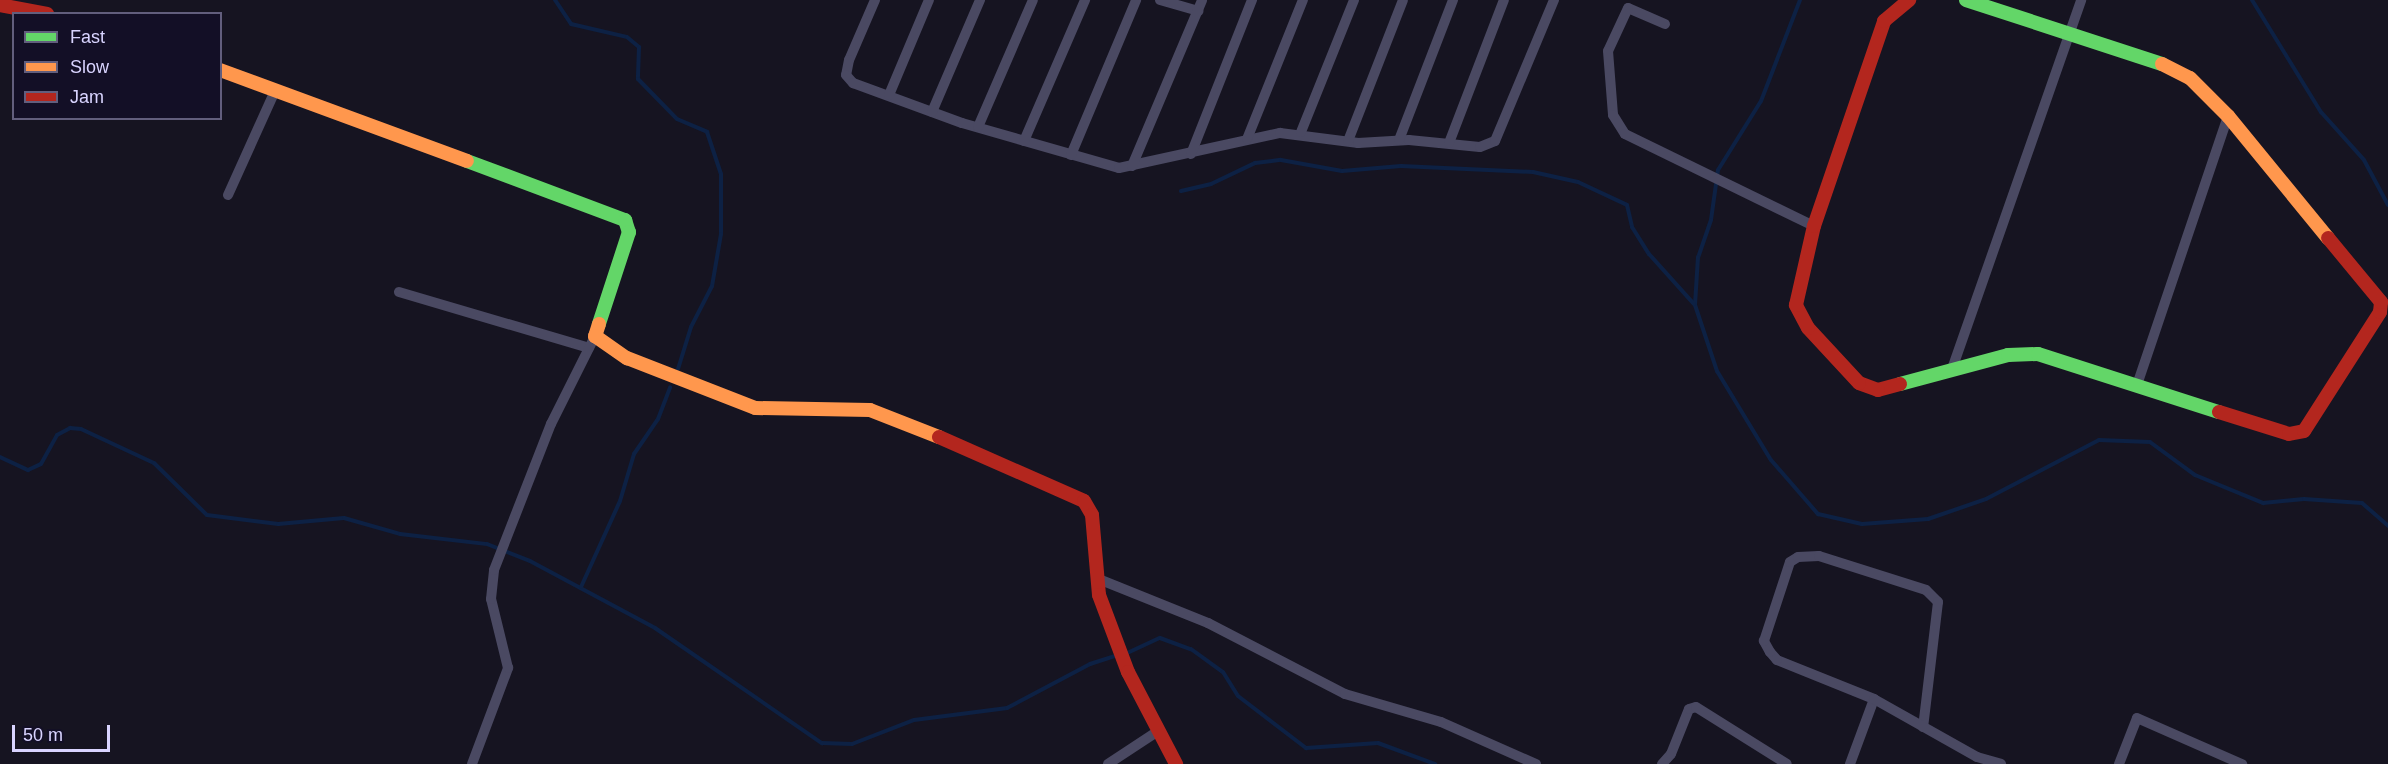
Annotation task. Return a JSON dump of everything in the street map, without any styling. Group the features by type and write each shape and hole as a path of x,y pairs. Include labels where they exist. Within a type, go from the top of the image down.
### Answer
{"street":[{"path":"875,0 846,75 853,83 978,127 1114,168 1191,154 1247,139 1301,132 1348,141 1399,140 1480,147 1495,141 1554,0"},
{"path":"889,95 928,0"},
{"path":"932,112 980,0"},
{"path":"978,127 1033,0"},
{"path":"1024,141 1085,0"},
{"path":"1071,154 1136,0"},
{"path":"1160,0 1198,11"},
{"path":"1132,166 1202,0"},
{"path":"1191,154 1252,0"},
{"path":"1247,139 1303,0"},
{"path":"1348,141 1403,0"},
{"path":"1399,140 1453,0"},
{"path":"1449,143 1504,0"},
{"path":"1909,0 1884,21 1814,226 1796,305 1808,328 1859,383 1878,390 2008,355 2038,354 2138,382 2297,435 2304,431 2380,312 2381,302 2228,116 2171,65 2071,31 1966,0"},
{"path":"1952,369 2081,0"},
{"path":"1301,132 1352,1"},
{"path":"0,5 37,12"},
{"path":"1665,24 1628,8 1608,51 1613,115 1625,134 1814,226"},
{"path":"222,71 625,220 629,232 592,342 551,424 498,560 491,599 508,668 472,764"},
{"path":"228,195 275,91"},
{"path":"2138,382 2228,116"},
{"path":"399,292 592,342 755,408 870,410 992,458 1084,501 1092,515 1096,578 1115,637 1128,672 1176,764"},
{"path":"1923,727 1938,602 1926,590 1819,556 1798,557 1790,562 1764,641 1770,652 1874,699 1923,727 1977,757 2001,764"},
{"path":"1096,578 1208,623 1345,694 1441,722 1536,764"},
{"path":"1850,764 1874,699"},
{"path":"1662,764 1671,754 1689,709 1696,706 1786,764"},
{"path":"2119,764 2137,718 2242,764"},
{"path":"1108,764 1158,732"}],"waterway":[{"path":"555,0 571,24 627,37 639,47 638,79 677,119 707,132 721,174 721,234 712,286 691,327 678,369"},
{"path":"1800,0 1761,101 1718,170 1711,220 1698,257 1695,305 1717,371 1771,460 1818,514 1862,524 1928,519 1986,499 2099,440 2150,442 2195,475 2263,503 2304,499 2362,503 2388,526"},
{"path":"2252,0 2321,112 2364,160 2388,205"},
{"path":"1181,191 1211,184 1255,163 1281,160 1342,171 1401,166 1533,172 1578,182 1627,205 1632,227 1649,254 1694,304"},
{"path":"581,587 620,501 634,454 658,419 670,387"},
{"path":"0,457 28,470 41,464 57,435 70,428 81,429 154,463 207,515 278,524 344,518 400,534 487,544 530,561 655,628 822,743 852,744 914,720 1007,708 1090,664 1118,655"},
{"path":"1125,654 1160,638 1191,649 1223,672 1238,696 1306,748 1378,743 1435,764"}],"traffic: fast":[{"path":"1966,0 2162,64"},
{"path":"467,161 625,220 629,232 599,324"},
{"path":"1900,384 2008,355 2038,354 2219,412"}],"traffic: slow":[{"path":"2162,64 2190,78 2228,116 2328,238"},
{"path":"222,71 467,161"},
{"path":"599,324 595,336 627,358 755,408 870,410 939,437"}],"traffic: jam":[{"path":"1900,384 1878,390 1859,383 1808,328 1796,305 1814,226 1884,21 1909,0"},
{"path":"0,5 37,12"},
{"path":"2219,412 2289,434 2304,431 2380,312 2381,302 2328,238"},
{"path":"939,437 1084,501 1092,515 1099,595 1128,672 1176,764"}]}
